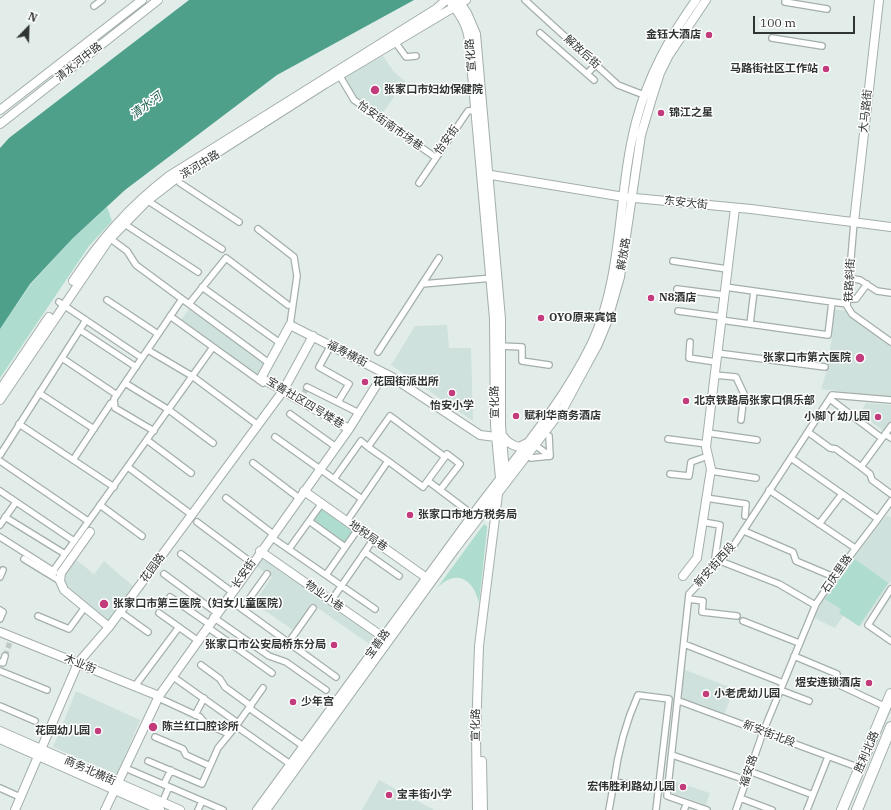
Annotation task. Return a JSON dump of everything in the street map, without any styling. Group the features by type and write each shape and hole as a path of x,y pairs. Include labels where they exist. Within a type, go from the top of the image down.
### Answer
{"highway":[{"name":"胜利北路","path":"842,810 891,694"},
{"name":"胜利北路","path":"857,810 891,727"}],"main road":[{"name":"清水河中路","path":"0,110 142,0"},
{"name":"清水河中路","path":"0,124 158,0"},
{"name":"宣化路","path":"448,0 460,3 462,17 468,32 479,110 494,278 497,335 499,435 503,481 485,646 481,733 483,810"},
{"name":"滨河中路","path":"393,40 448,0"},
{"name":"解放路","path":"503,481 531,444 559,401 590,346 602,317 614,272 633,137 644,95 663,49 696,0"},
{"name":"解放路","path":"503,481 505,471 564,407 598,344 607,322 620,277 633,198 641,135 660,73 681,37 706,0"},
{"name":"大马路街","path":"854,222 879,0"},
{"name":"滨河中路","path":"0,390 108,237 145,198 176,176 338,73 393,40 460,3"},
{"name":"东安大街","path":"485,174 633,198 735,208 891,227"},
{"path":"683,576 697,558 711,471 706,444 735,208"},
{"name":"滨河中路","path":"0,400 61,303"},
{"path":"263,381 269,363 290,325"},
{"name":"福寿横街","path":"290,325 384,373 480,436 499,435"},
{"name":"宣化路","path":"497,335 501,346 499,435 505,471"},
{"name":"花园路","path":"14,810 78,663 109,627 194,518 283,391 313,336"},
{"name":"长安街","path":"105,810 172,676 260,551 336,448 384,373"},
{"name":"宝善社区四号楼巷","path":"263,381 300,400 349,429"},
{"path":"499,435 514,446 519,447 531,444"},
{"name":"宣化路","path":"477,810 476,732 479,646 499,490 503,481"},
{"name":"宝善路","path":"257,810 293,766 385,639 503,481"},
{"name":"宝善路","path":"475,517 499,490"},
{"name":"地税局巷","path":"302,494 322,503 429,580"},
{"path":"475,517 490,517 495,527"},
{"path":"90,532 58,576 64,590 109,627"},
{"name":"物业小巷","path":"260,551 385,639"},
{"name":"木业街","path":"0,632 11,639 78,663 161,698"},
{"name":"商务北横街","path":"0,731 40,753"},
{"name":"商务北横街","path":"0,739 40,753 160,807 180,810"},
{"name":"宝善路","path":"266,810 293,766"}],"street":[{"path":"94,6 102,0"},
{"name":"解放后街","path":"525,0 618,85 644,95"},
{"path":"785,2 827,8"},
{"path":"540,33 594,80"},
{"path":"772,38 822,46"},
{"path":"393,40 406,57 416,56"},
{"path":"587,74 596,64"},
{"name":"怡安街南市场巷","path":"338,73 354,100 435,157"},
{"name":"怡安街","path":"419,183 435,157 468,111 479,110"},
{"path":"176,176 180,183 239,222"},
{"path":"145,198 222,249"},
{"path":"121,222 198,272"},
{"name":"铁路斜街","path":"854,222 847,301 852,314 891,342"},
{"path":"258,229 294,257 297,276 290,325"},
{"path":"108,237 127,252 136,265 269,363"},
{"path":"189,304 226,258 288,304"},
{"path":"378,352 439,258"},
{"path":"673,261 727,269"},
{"path":"422,284 494,278"},
{"path":"849,278 860,280 877,292 891,293"},
{"path":"677,289 754,291 832,302 856,299 867,284"},
{"path":"202,287 280,343"},
{"path":"750,324 754,291"},
{"path":"73,460 111,403 114,402 117,395 182,299"},
{"path":"108,300 158,334"},
{"path":"678,311 750,324 828,335 832,302"},
{"path":"61,303 142,358"},
{"path":"170,316 263,381"},
{"path":"0,455 86,320"},
{"path":"80,330 136,367"},
{"path":"690,342 689,358 716,362"},
{"path":"331,345 319,367 349,384 338,402"},
{"path":"501,346 522,347 522,361 550,365"},
{"path":"58,576 65,554 213,347"},
{"path":"148,350 192,376 258,425"},
{"path":"717,353 825,367"},
{"path":"62,358 117,395"},
{"path":"715,375 736,377 744,394 741,420"},
{"path":"125,383 169,410 213,443"},
{"path":"308,387 359,414"},
{"path":"39,393 94,429"},
{"path":"891,400 832,395 830,399 882,435 891,438"},
{"name":"新安街西段","path":"687,803 667,796 667,789 679,701 689,594 718,559 732,548 830,399"},
{"path":"114,402 115,408 154,431"},
{"path":"290,414 336,448"},
{"path":"368,447 390,416 445,457"},
{"path":"20,424 114,487"},
{"path":"861,467 882,435 891,426"},
{"path":"808,432 830,448 836,449 861,467 870,474 872,480 891,494"},
{"path":"708,433 757,440"},
{"path":"275,436 362,499"},
{"path":"549,436 550,456"},
{"path":"668,439 706,444"},
{"path":"147,440 191,473"},
{"path":"334,479 360,441 424,487 447,454 460,464 440,490"},
{"path":"531,444 550,456"},
{"path":"531,458 550,456"},
{"path":"670,474 689,476 691,462 708,456"},
{"path":"791,458 878,519"},
{"path":"0,461 88,521"},
{"path":"347,521 388,461"},
{"path":"253,463 302,494"},
{"path":"128,467 252,563"},
{"path":"711,471 756,478"},
{"path":"428,481 475,517"},
{"path":"770,490 855,548"},
{"path":"0,491 74,541"},
{"path":"819,524 842,494"},
{"path":"226,498 289,549 375,609"},
{"path":"706,498 746,504 744,516"},
{"name":"石庆里路","path":"763,732 815,605 855,548 891,501"},
{"path":"0,525 16,502"},
{"path":"289,549 322,503"},
{"path":"100,505 142,536"},
{"path":"5,517 65,554"},
{"path":"309,521 345,547"},
{"path":"703,522 720,525 718,559 779,584 815,605"},
{"path":"326,575 358,529"},
{"path":"744,531 793,552 796,561 834,577"},
{"path":"0,537 58,576"},
{"path":"331,601 373,540"},
{"path":"365,552 399,576"},
{"path":"181,554 229,595 242,609 336,677"},
{"path":"24,560 58,576"},
{"path":"0,577 3,570"},
{"path":"164,574 238,649 272,673"},
{"path":"242,609 267,574"},
{"path":"891,589 868,625 891,641"},
{"path":"170,597 244,639 269,656 286,662 326,690"},
{"path":"688,599 703,601 702,612 737,616"},
{"path":"38,616 69,629 85,607"},
{"path":"289,642 313,608"},
{"path":"0,610 3,612 0,620"},
{"path":"120,612 148,632"},
{"path":"158,613 197,640"},
{"path":"743,621 799,643"},
{"path":"135,686 179,627"},
{"path":"238,649 244,639"},
{"path":"684,644 783,683"},
{"path":"5,656 1,663 0,671 47,690"},
{"path":"794,656 837,674 835,683 886,707"},
{"path":"201,665 220,679 224,687 306,748"},
{"path":"172,676 204,698 293,766"},
{"path":"148,761 202,784 218,748 238,724 263,688"},
{"path":"780,690 809,701"},
{"path":"609,810 621,740 628,718 638,695 669,700 660,788 656,810"},
{"path":"161,698 200,717 204,722 230,734"},
{"path":"195,715 204,698"},
{"name":"新安街北段","path":"679,701 860,768"},
{"path":"0,706 35,721"},
{"name":"福安路","path":"736,810 763,732"},
{"path":"156,737 183,749 186,755 210,766"},
{"path":"672,755 746,780"},
{"path":"807,810 828,757"},
{"path":"130,770 223,810"},
{"path":"160,807 167,786 170,770"},
{"path":"749,771 813,794"},
{"path":"614,782 667,789"},
{"path":"0,788 20,797"},
{"path":"740,798 772,810"},
{"path":"198,810 202,801"},
{"path":"684,810 687,803 707,810"}],"shaded area":[{"name":"张家口市妇幼保健院","path":"383,56 394,72 405,81 380,117 355,99 344,77"},
{"path":"107,207 112,221 89,246 0,378 0,329 30,285 73,238"},
{"path":"189,309 265,364 257,375 181,320"},
{"name":"张家口市第六医院","path":"832,309 848,311 848,315 891,347 891,398 821,389 827,370 833,330 830,329"},
{"name":"怡安小学","path":"447,325 449,348 471,348 473,421 391,365 415,326"},
{"name":"小脚丫幼儿园","path":"866,403 891,405 891,421 883,431 860,413"},
{"path":"322,506 355,530 344,545 311,521"},
{"path":"887,515 891,518 891,581 860,627 843,616 835,628 814,618 823,599"},
{"path":"484,524 487,526 487,529 479,603 473,587 463,579 451,579 444,582 437,588"},
{"path":"263,556 375,635 369,644 312,604 293,630 254,603 272,577 256,566"},
{"name":"张家口市第三医院（妇女儿童医院）","path":"75,559 94,574 104,561 134,587 107,622 62,584 63,575"},
{"path":"855,559 888,583 859,626 839,613 841,609 825,599"},
{"name":"小老虎幼儿园","path":"683,669 734,689 724,715 680,700"},
{"name":"花园幼儿园","path":"76,691 140,720 117,775 53,747"},
{"name":"宝丰街小学","path":"379,780 434,810 362,810"},
{"name":"宏伟胜利路幼儿园","path":"674,781 710,793 706,805 672,793"}],"water":[{"name":"清水河","path":"189,0 414,0 277,75 125,190 73,238 30,284 0,329 0,148 9,138"}],"tunnel":[{"path":"300,400 307,387"},
{"path":"5,656 10,642"}],"place":[{"name":"金钰大酒店","path":"709,35"},
{"name":"马路街社区工作站","path":"826,69"},
{"name":"张家口市妇幼保健院","path":"375,90"},
{"name":"锦江之星","path":"661,113"},
{"name":"N8酒店","path":"651,298"},
{"name":"OYO原来宾馆","path":"541,318"},
{"name":"张家口市第六医院","path":"860,358"},
{"name":"花园街派出所","path":"365,382"},
{"name":"怡安小学","path":"452,393"},
{"name":"北京铁路局张家口俱乐部","path":"686,401"},
{"name":"赋利华商务酒店","path":"516,416"},
{"name":"小脚丫幼儿园","path":"878,417"},
{"name":"张家口市地方税务局","path":"410,515"},
{"name":"张家口市第三医院（妇女儿童医院）","path":"104,604"},
{"name":"张家口市公安局桥东分局","path":"334,645"},
{"name":"煜安连锁酒店","path":"869,683"},
{"name":"小老虎幼儿园","path":"706,694"},
{"name":"少年宫","path":"293,702"},
{"name":"陈兰红口腔诊所","path":"153,727"},
{"name":"花园幼儿园","path":"98,731"},
{"name":"宏伟胜利路幼儿园","path":"683,787"},
{"name":"宝丰街小学","path":"389,795"}]}
